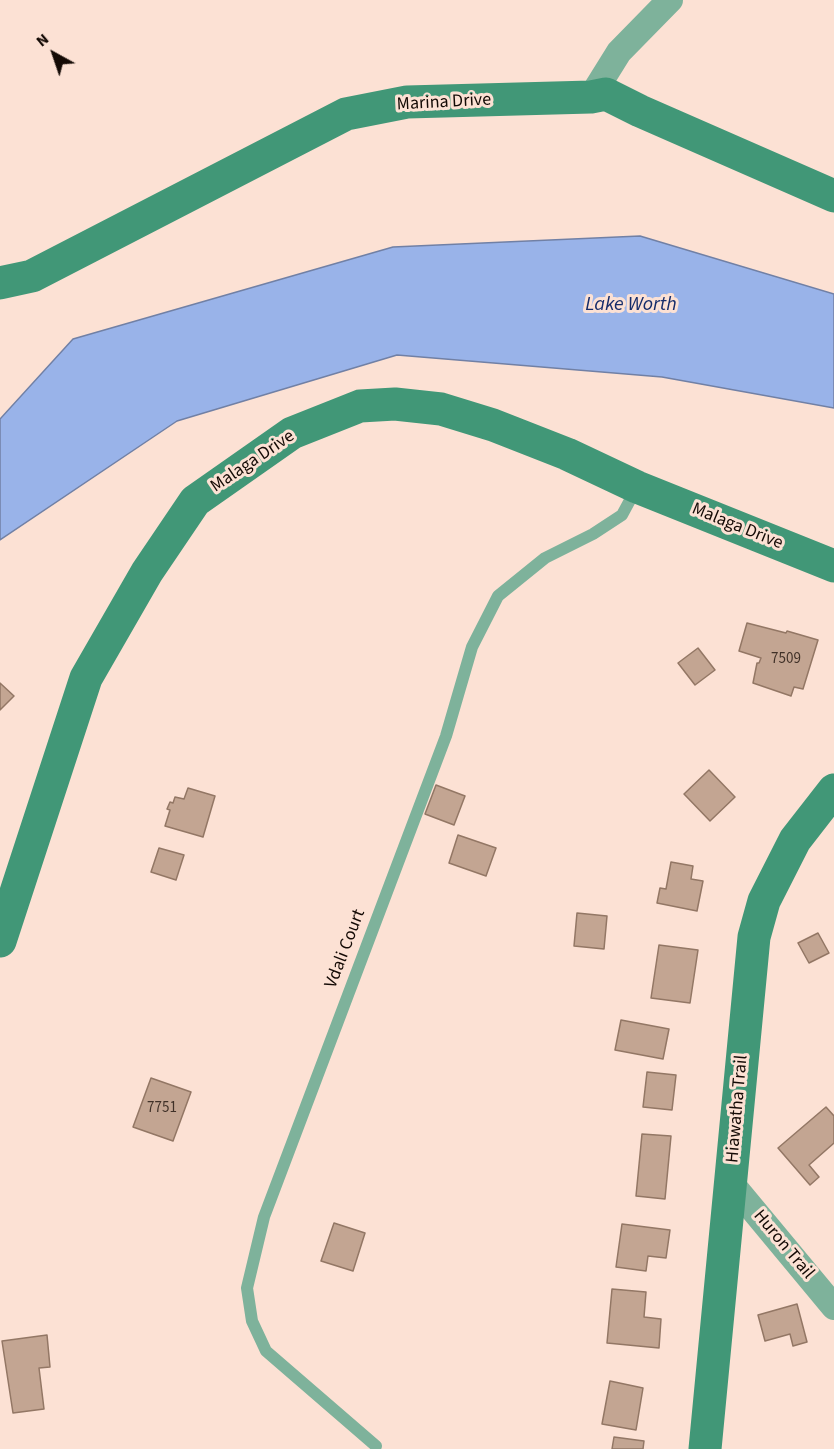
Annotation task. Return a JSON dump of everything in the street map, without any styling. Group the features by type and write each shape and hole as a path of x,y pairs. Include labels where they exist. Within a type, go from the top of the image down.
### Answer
{"street":[{"path":"591,97 619,52 670,0"},
{"name":"Marina Drive","path":"0,283 32,276 346,114 406,102 591,97 606,94 834,196"},
{"name":"Malaga Drive","path":"0,940 86,678 147,572 195,501 292,433 360,406 395,404 441,410 493,425 567,454 637,488 834,566"},
{"name":"Hiawatha Trail","path":"705,1449 753,937 764,901 795,840 834,790"},
{"name":"Huron Trail","path":"731,1183 834,1307"}],"lane":[{"name":"Vdali Court","path":"376,1446 266,1351 252,1322 247,1288 264,1217 446,736 472,647 498,596 545,558 593,534 622,515 637,488"}],"water":[{"name":"Lake Worth","path":"640,236 834,294 834,408 662,377 397,355 177,421 0,540 0,419 73,339 393,247"}],"building":[{"path":"747,623 818,640 803,689 794,687 791,696 753,683 757,663 761,658 739,651"},
{"path":"698,648 715,670 695,685 678,663"},
{"path":"0,683 14,696 0,710"},
{"path":"709,770 735,797 710,821 684,794"},
{"path":"436,785 465,796 454,825 425,814"},
{"path":"188,788 215,796 203,837 165,826 170,802 173,803 175,797 184,799"},
{"path":"458,835 496,848 486,876 449,863"},
{"path":"159,848 184,855 176,880 151,872"},
{"path":"671,862 693,866 691,879 703,881 697,911 657,903 660,888 666,889"},
{"path":"577,913 607,916 604,949 574,946"},
{"path":"818,933 829,953 809,963 798,943"},
{"path":"659,945 698,950 690,1003 651,998"},
{"path":"621,1020 669,1029 663,1059 615,1050"},
{"path":"647,1072 676,1075 672,1110 643,1107"},
{"path":"151,1078 191,1092 173,1141 133,1127"},
{"path":"826,1107 834,1116 834,1143 809,1165 819,1177 810,1185 778,1148"},
{"path":"642,1134 671,1136 665,1199 636,1196"},
{"path":"334,1223 365,1233 353,1271 321,1261"},
{"path":"622,1224 670,1230 666,1258 648,1256 646,1271 616,1267"},
{"path":"612,1289 646,1292 644,1317 661,1319 659,1348 607,1343"},
{"path":"797,1304 807,1342 793,1346 790,1334 765,1341 758,1315"},
{"path":"47,1335 50,1367 39,1368 44,1409 13,1413 2,1341"},
{"path":"610,1381 643,1388 636,1430 602,1424"},
{"path":"614,1437 644,1441 643,1449 612,1449"}]}
